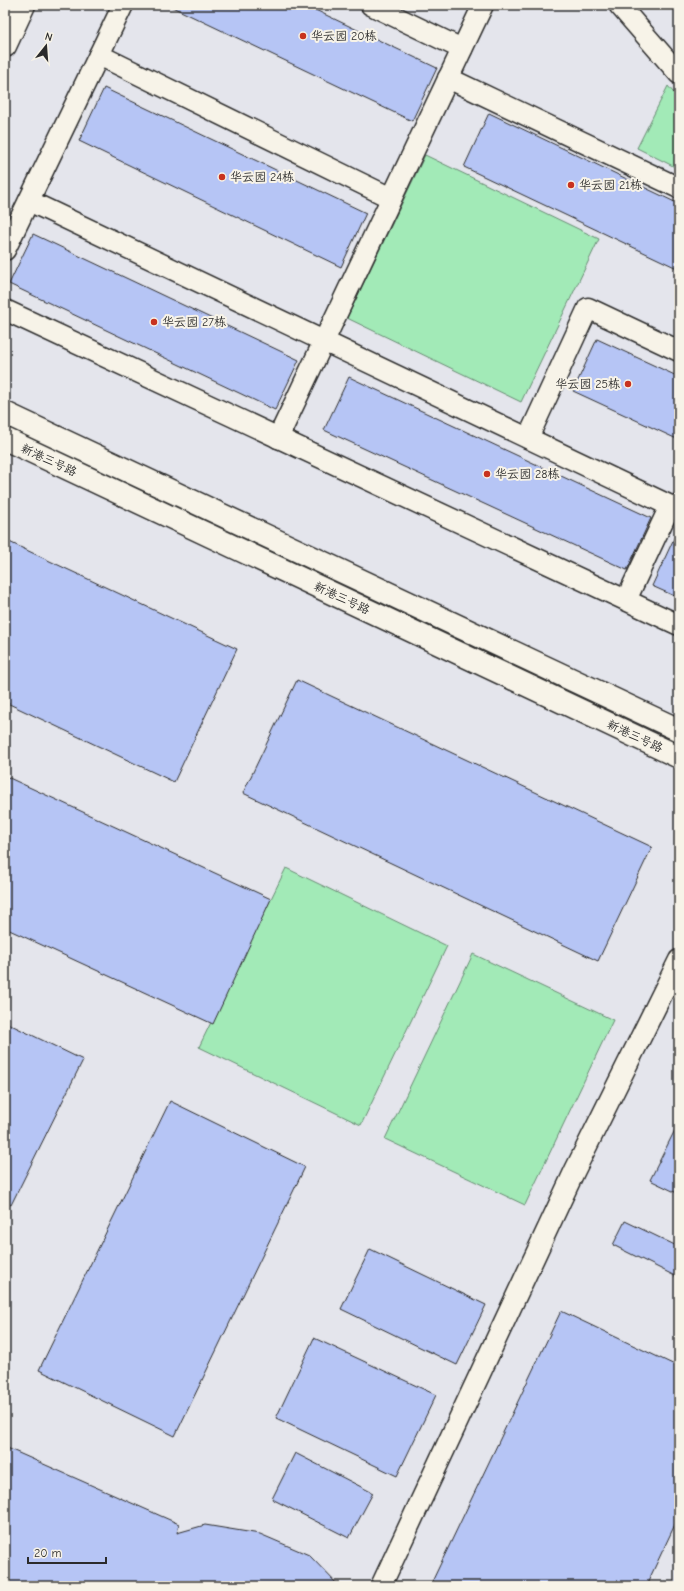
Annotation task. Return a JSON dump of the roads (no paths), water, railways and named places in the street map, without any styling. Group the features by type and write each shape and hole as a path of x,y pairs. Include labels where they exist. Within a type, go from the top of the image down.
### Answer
{"main road":[{"path":"5,46 24,5"},
{"name":"新港三号路","path":"5,413 679,730"},
{"name":"新港三号路","path":"5,439 679,757"}],"street":[{"path":"5,250 123,5"},
{"path":"371,5 462,49"},
{"path":"278,438 483,5"},
{"path":"619,5 679,74"},
{"path":"99,55 391,198"},
{"path":"448,78 679,188"},
{"path":"29,201 674,508 626,600"},
{"path":"528,438 588,308 679,350"},
{"path":"5,310 679,625"},
{"path":"381,1586 572,1178 679,960"}],"place":[{"name":"华云园 20栋","path":"303,36"},
{"name":"华云园 24栋","path":"222,177"},
{"name":"华云园 21栋","path":"571,185"},
{"name":"华云园 27栋","path":"154,322"},
{"name":"华云园 25栋","path":"628,384"},
{"name":"华云园 28栋","path":"487,474"}]}
